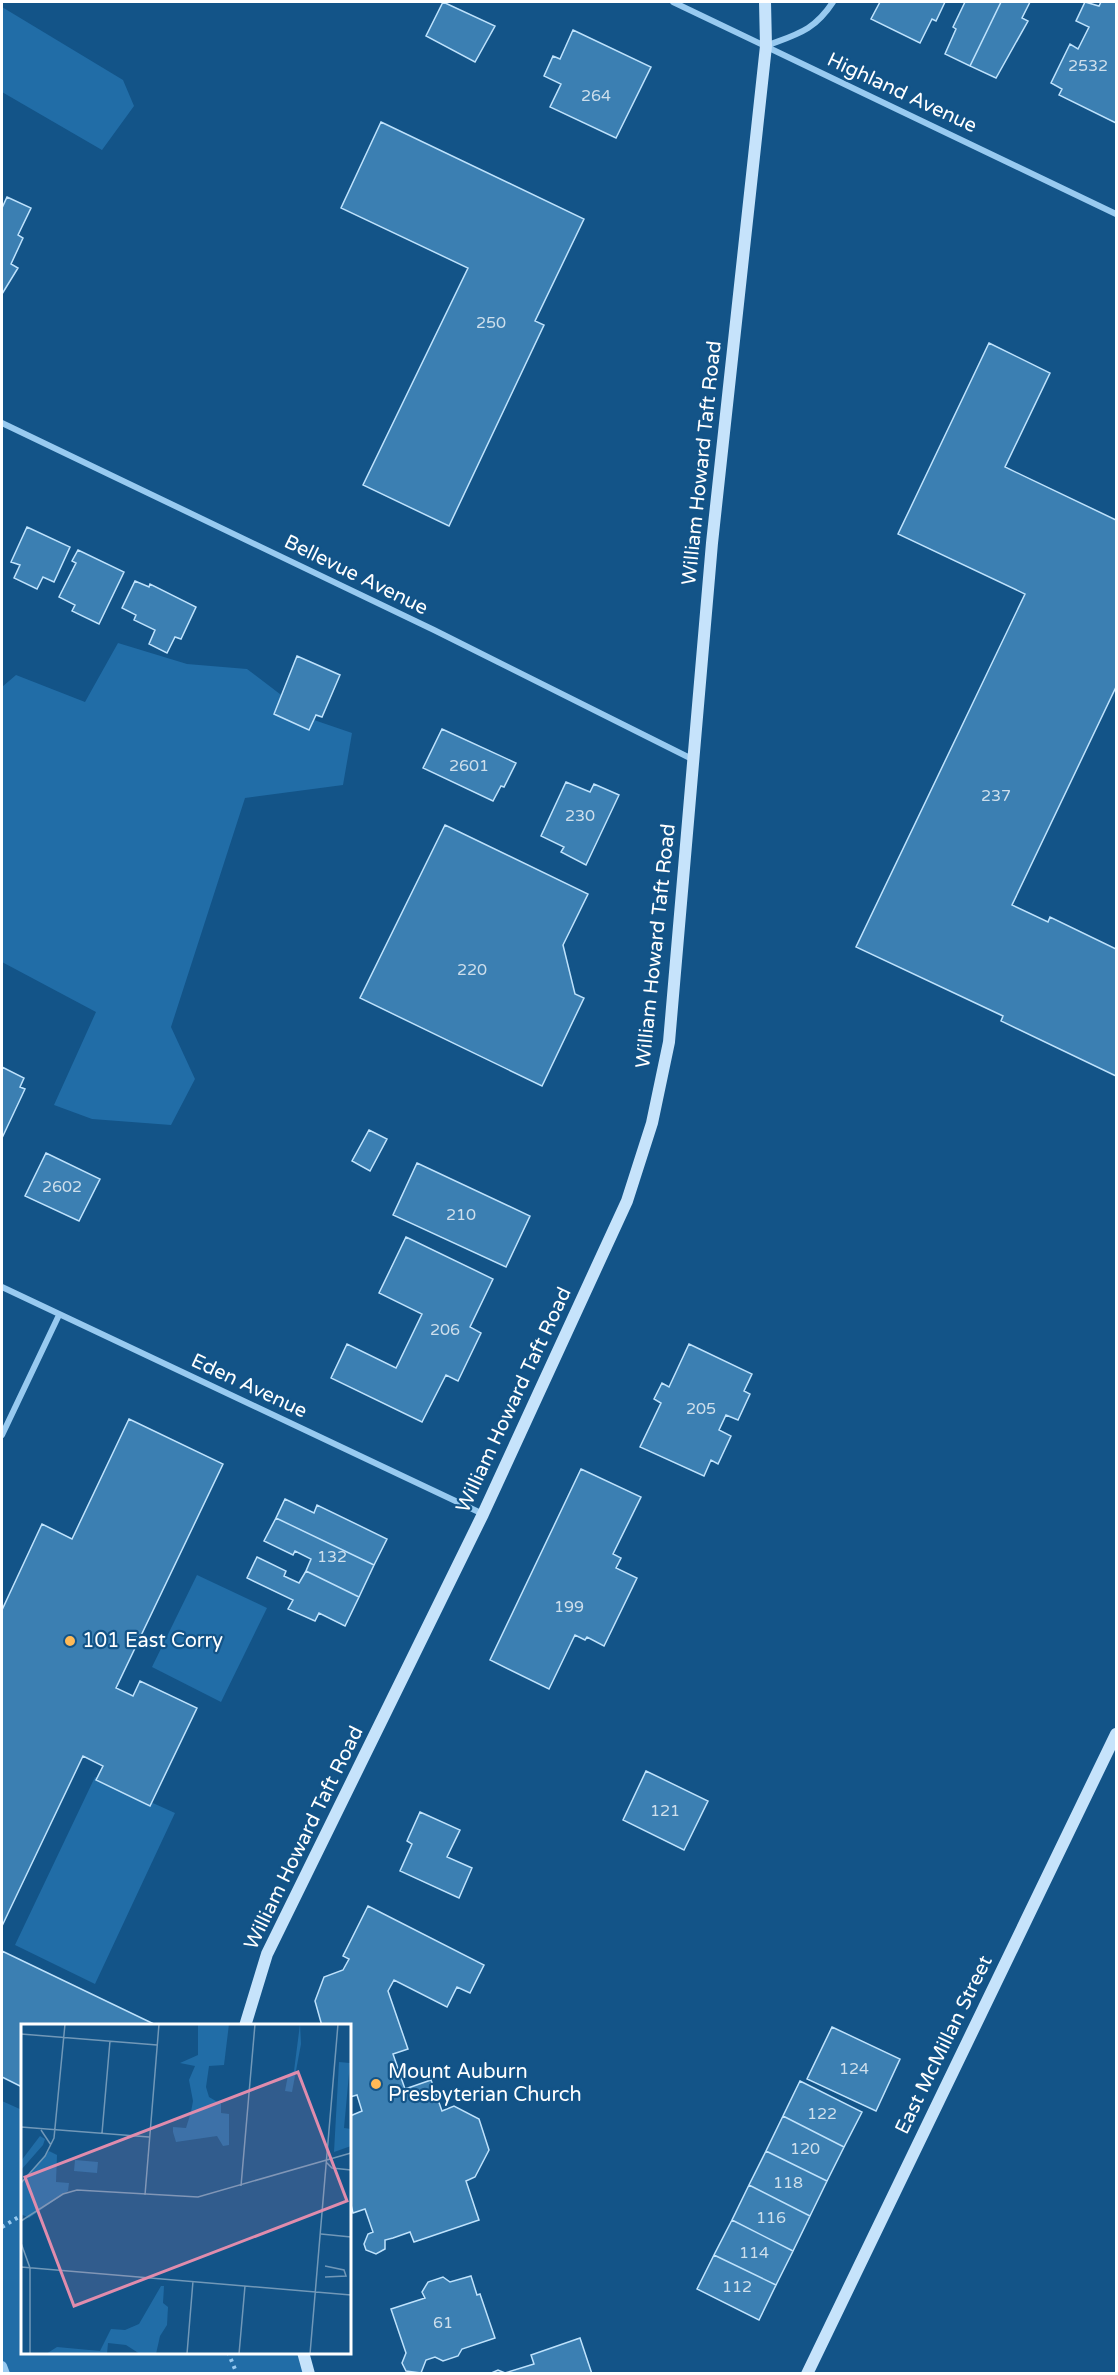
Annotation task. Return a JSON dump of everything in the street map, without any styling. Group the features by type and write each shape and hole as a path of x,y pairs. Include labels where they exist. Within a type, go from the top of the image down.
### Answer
{"main road":[{"name":"William Howard Taft Road","path":"245,2024 267,1954 483,1514 627,1201 652,1123 669,1042 712,543 766,46 765,2"},
{"name":"East McMillan Street","path":"807,2373 1116,1734"},
{"path":"304,2354 309,2373"}],"street":[{"name":"Highland Avenue","path":"673,2 1116,214"},
{"path":"766,46 810,29 823,17 833,2"},
{"name":"Bellevue Avenue","path":"2,423 434,630 695,760"},
{"name":"Eden Avenue","path":"2,1287 483,1514"},
{"path":"2,1436 59,1315"},
{"path":"2,2366 5,2373"}],"path":[{"path":"2,2227 21,2216"},
{"path":"229,2354 237,2373"}],"shaded area":[{"path":"2,7 123,80 134,106 102,150 2,92"},
{"path":"118,643 187,664 247,669 314,720 352,733 343,785 245,798 171,1027 195,1079 171,1125 92,1119 54,1105 96,1012 2,962 2,687 16,675 85,702"},
{"path":"197,1575 267,1608 221,1702 152,1667"},
{"path":"95,1777 175,1813 95,1984 15,1945"},
{"path":"2,2101 21,2110 21,2354 303,2354 309,2373 5,2374 2,2366"}],"building":[{"path":"443,2 495,26 475,62 426,36"},
{"path":"880,2 945,2 936,21 932,19 920,43 871,19"},
{"path":"965,2 1001,2 970,66 945,54 956,29 953,27"},
{"path":"1001,2 1030,2 1022,18 1028,21 996,78 970,66"},
{"path":"1085,2 1099,6 1101,2 1116,2 1116,123 1059,95 1062,89 1051,83 1070,44 1078,49 1089,27 1076,21"},
{"path":"573,30 651,67 616,138 550,107 561,84 544,76 553,56 560,59"},
{"path":"381,122 584,219 535,321 544,325 449,526 363,485 468,268 341,208"},
{"path":"7,197 31,208 18,235 23,238 11,264 18,268 2,294 2,208"},
{"path":"989,343 1050,373 1005,467 1116,520 1116,687 1012,905 1048,922 1050,917 1116,949 1116,1076 1001,1021 1003,1016 856,947 1025,594 898,534"},
{"path":"27,527 70,547 54,582 43,577 37,589 14,578 20,565 11,562"},
{"path":"78,550 124,572 99,624 72,611 75,605 59,597 76,563 72,561"},
{"path":"135,581 149,587 150,584 196,607 181,639 175,637 167,653 149,644 155,630 134,620 136,615 122,608"},
{"path":"297,656 340,675 322,717 316,715 309,730 274,714"},
{"path":"442,729 516,763 504,787 501,786 493,801 423,768"},
{"path":"566,782 590,792 594,784 619,795 586,865 561,852 564,847 541,836"},
{"path":"445,825 588,894 563,945 575,994 584,998 542,1086 360,998"},
{"path":"2,1067 24,1078 20,1087 25,1089 2,1138"},
{"path":"369,1130 387,1139 370,1171 352,1161"},
{"path":"46,1153 100,1179 79,1221 25,1196"},
{"path":"417,1163 530,1216 506,1267 393,1215"},
{"path":"406,1237 493,1279 470,1327 481,1333 458,1381 446,1375 422,1422 331,1378 347,1344 396,1368 422,1314 379,1293"},
{"path":"689,1344 752,1374 744,1391 750,1394 738,1420 726,1415 719,1430 731,1436 718,1464 711,1460 704,1476 640,1447 661,1403 654,1399 662,1383 669,1387"},
{"name":"101 East Corry","path":"129,1419 223,1464 116,1688 133,1696 140,1681 197,1708 150,1806 96,1780 103,1766 83,1756 2,1926 2,1610 42,1524 72,1539"},
{"path":"581,1469 641,1497 613,1554 621,1558 616,1568 637,1578 604,1646 587,1637 585,1640 575,1635 549,1689 490,1660"},
{"path":"285,1499 314,1513 317,1505 387,1539 374,1565 276,1518"},
{"path":"276,1518 374,1565 359,1597 306,1571 311,1559 295,1551 293,1555 264,1541"},
{"path":"257,1557 286,1571 284,1576 299,1583 306,1571 359,1597 345,1626 319,1613 315,1621 288,1609 293,1600 247,1578"},
{"path":"646,1771 708,1801 684,1850 623,1820"},
{"path":"420,1812 460,1830 447,1857 472,1868 459,1898 400,1871 412,1844 407,1841"},
{"name":"Mount Auburn Presbyterian Church","path":"368,1906 484,1965 470,1993 457,1987 447,2007 394,1980 388,1991 408,2049 393,2054 405,2089 431,2080 442,2111 454,2106 479,2119 489,2150 475,2177 466,2181 479,2220 414,2242 410,2232 385,2240 385,2249 376,2254 366,2250 364,2244 368,2234 373,2232 365,2209 353,2213 351,2205 351,2116 362,2111 357,2095 351,2097 351,2024 321,2024 315,2001 324,1977 343,1970 349,1959 343,1956"},
{"path":"2,1951 154,2024 21,2024 21,2086 2,2077"},
{"path":"832,2027 900,2059 876,2111 807,2079"},
{"path":"800,2081 862,2112 844,2147 783,2116"},
{"path":"783,2116 844,2147 827,2181 766,2151"},
{"path":"766,2151 827,2181 810,2216 749,2185"},
{"path":"749,2185 810,2216 793,2251 732,2220"},
{"path":"732,2220 793,2251 776,2285 714,2255"},
{"path":"714,2255 776,2285 759,2320 697,2289"},
{"path":"471,2276 477,2295 480,2294 495,2338 462,2349 458,2356 443,2361 435,2357 426,2360 421,2373 406,2371 402,2363 406,2353 391,2309 425,2298 422,2292 428,2282 443,2277 450,2282"},
{"path":"580,2338 592,2374 489,2374 498,2370 505,2373 534,2364 531,2355"}],"place":[{"name":"101 East Corry","path":"70,1641"},
{"name":"Mount Auburn Presbyterian Church","path":"376,2084"}]}
